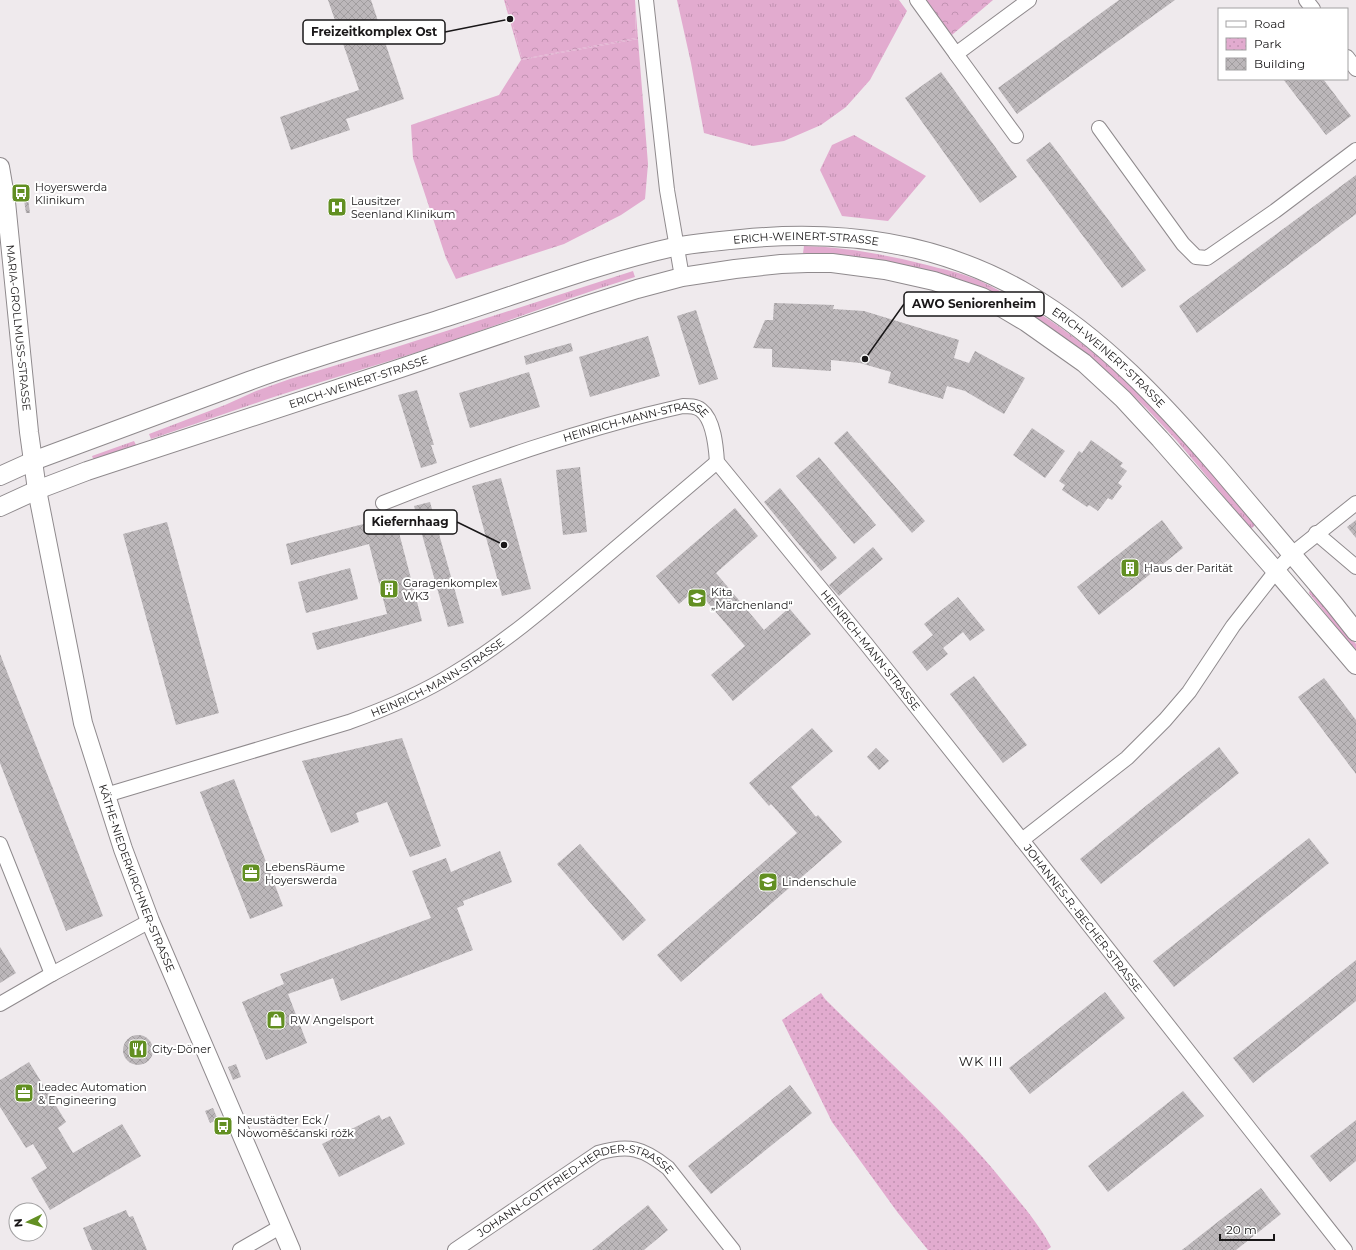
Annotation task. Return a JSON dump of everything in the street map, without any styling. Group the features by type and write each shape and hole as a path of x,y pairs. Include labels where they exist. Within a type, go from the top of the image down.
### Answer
{"street":[{"path":"646,0 667,190 682,277"},
{"path":"917,0 1016,136"},
{"path":"956,54 1029,0"},
{"path":"1306,0 1312,8"},
{"path":"1348,58 1356,69"},
{"path":"1099,128 1183,244 1196,256 1207,258 1275,211 1356,150"},
{"name":"MARIA-GROLLMUSS-STRASSE","path":"0,167 6,202 27,420 37,490"},
{"name":"ERICH-WEINERT-STRASSE","path":"0,476 33,461 252,379 603,266 676,247 758,237 824,235 919,249 962,262 1004,280 1056,312 1093,339 1132,374 1178,421 1292,554 1356,632"},
{"name":"ERICH-WEINERT-STRASSE","path":"0,507 37,490 87,471 402,368 637,288 682,277 735,269 781,264 832,263 885,270 934,280 982,297 1026,322 1084,363 1123,399 1160,439 1356,665"},
{"name":"HEINRICH-MANN-STRASSE","path":"383,503 545,443 683,406 695,407 701,410 709,422 715,441 717,462 867,645 1022,840"},
{"name":"HEINRICH-MANN-STRASSE","path":"106,795 349,722 383,710 417,694 453,674 487,652 527,622 561,595 717,462"},
{"name":"KÄTHE-NIEDERKIRCHNER-STRASSE","path":"37,490 83,723 123,849 150,921 291,1250"},
{"name":"JOHANNES-R.-BECHER-STRASSE","path":"1345,1250 1022,840 1127,758 1165,720 1189,692 1233,626 1276,571 1292,554 1316,533 1356,503"},
{"path":"1316,533 1356,567"},
{"path":"0,844 52,974"},
{"path":"0,1004 150,921"},
{"name":"JOHANN-GOTTFRIED-HERDER-STRASSE","path":"455,1250 598,1153 613,1148 624,1147 641,1151 655,1158 668,1168 733,1250"},
{"path":"240,1250 280,1227"}],"green space":[{"path":"504,0 506,0 522,59 636,38 635,0 638,39 521,60"},
{"path":"506,0 635,0 636,38 522,59"},
{"path":"677,0 899,0 907,11 870,80 846,107 821,125 784,141 753,146 704,133"},
{"path":"917,0 993,0 946,40"},
{"path":"638,39 648,164 645,199 621,215 564,244 456,279 446,258 413,158 411,125 499,95 521,60"},
{"path":"854,135 926,176 888,221 842,216 820,170 832,145"},
{"path":"804,246 866,252 950,271 980,281 1024,304 1073,337 1119,374 1140,394 1181,437 1255,525 1251,529 1177,441 1146,408 1116,379 1060,336 866,259 828,254 803,253"},
{"path":"633,271 635,277 430,348 296,390 151,439 149,434 290,379 387,350"},
{"path":"134,441 136,445 94,461 92,456"},
{"path":"1310,590 1314,591 1356,644 1356,652 1309,593"},
{"path":"821,993 825,999 967,1139 1027,1210 1051,1247 1047,1250 928,1250 898,1213 832,1122 782,1020"}],"building":[{"path":"328,0 371,0 404,99 346,119 350,130 291,150 280,117 359,90"},
{"path":"1119,0 1175,0 1017,114 998,88"},
{"path":"941,72 1017,177 980,203 905,98"},
{"path":"1284,80 1324,80 1351,116 1326,135"},
{"path":"1050,142 1146,270 1122,288 1026,160"},
{"path":"1356,175 1356,214 1197,333 1179,306"},
{"path":"28,199 30,213 26,213 24,200"},
{"path":"774,303 834,305 833,309 864,311 959,340 954,358 969,363 975,351 1025,378 1004,414 965,391 947,386 943,399 888,383 891,372 860,363 831,360 831,371 772,367 772,349 753,348 765,320 773,320"},
{"path":"696,310 718,379 699,385 677,316"},
{"path":"648,336 660,376 590,397 579,357"},
{"path":"571,343 573,351 526,365 524,356"},
{"path":"529,372 540,407 470,428 459,393"},
{"path":"417,390 434,445 431,445 437,463 421,468 398,395"},
{"path":"1032,428 1065,451 1045,478 1013,455"},
{"path":"847,431 925,521 912,533 834,443"},
{"path":"1091,440 1123,463 1120,466 1127,471 1118,483 1122,486 1112,500 1108,498 1098,511 1089,505 1087,507 1062,490 1065,485 1059,481 1079,451 1082,453"},
{"path":"819,457 876,525 854,544 796,476"},
{"path":"580,467 587,532 563,535 556,470"},
{"path":"501,478 531,589 502,596 472,486"},
{"path":"780,488 837,558 821,571 764,502"},
{"path":"430,502 464,623 448,627 414,506"},
{"path":"735,508 758,536 716,573 764,630 789,608 811,634 733,701 711,675 745,646 696,589 679,604 656,576"},
{"name":"Garagenkomplex WK3","path":"379,520 381,529 397,525 422,621 317,650 312,633 387,614 369,544 291,565 286,544"},
{"name":"Haus der Parität","path":"1162,520 1183,548 1099,615 1077,587"},
{"path":"1356,520 1356,538 1347,527"},
{"path":"167,522 219,713 176,725 123,534"},
{"path":"873,547 883,559 839,596 829,585"},
{"path":"350,568 358,599 306,613 298,582"},
{"path":"958,597 985,630 970,641 963,632 943,648 948,654 927,671 912,652 933,635 924,624"},
{"path":"0,654 103,916 66,931 0,763"},
{"path":"974,676 1027,745 1003,763 950,694"},
{"path":"1324,678 1356,720 1356,774 1298,697"},
{"name":"Lindenschule","path":"812,728 833,751 791,787 816,817 818,815 842,842 681,982 657,955 797,833 771,804 769,806 749,783"},
{"path":"402,738 441,846 410,857 387,802 356,813 359,822 331,833 302,761"},
{"path":"1219,747 1239,773 1101,884 1080,859"},
{"path":"876,748 889,761 879,770 867,757"},
{"name":"LebensRäume Hoyerswerda","path":"234,779 283,906 250,919 200,792"},
{"path":"1309,838 1329,863 1174,987 1153,961"},
{"path":"580,844 646,920 623,941 557,864"},
{"path":"500,851 512,882 463,901 464,905 457,908 473,950 341,1001 333,978 288,994 307,1043 266,1060 242,1002 284,984 280,974 431,918 412,871 446,858 451,872"},
{"path":"0,947 16,973 0,983"},
{"path":"1356,960 1356,1001 1253,1083 1233,1058"},
{"path":"1105,992 1125,1018 1030,1094 1009,1068"},
{"name":"City-Döner","path":"138,1035 149,1039 153,1050 149,1061 138,1065 127,1061 123,1050 127,1039"},
{"path":"29,1062 66,1122 58,1128 73,1153 122,1124 141,1156 50,1210 48,1202 45,1202 31,1178 47,1168 33,1144 26,1148 0,1107 0,1080"},
{"path":"236,1064 241,1077 233,1080 228,1067"},
{"path":"790,1085 812,1113 711,1194 688,1166"},
{"path":"1183,1091 1204,1116 1108,1192 1088,1166"},
{"path":"213,1108 218,1120 210,1123 205,1111"},
{"path":"379,1115 382,1120 390,1116 405,1144 339,1177 322,1144"},
{"path":"1356,1120 1356,1161 1330,1182 1310,1156"},
{"path":"1261,1188 1281,1214 1236,1250 1182,1250"},
{"path":"648,1205 668,1230 644,1250 592,1250"},
{"path":"126,1210 129,1217 133,1216 147,1250 92,1250 83,1228"}],"place":[{"name":"Freizeitkomplex Ost","path":"510,19"},
{"name":"Hoyerswerda Klinikum","path":"21,193"},
{"name":"Lausitzer Seenland Klinikum","path":"337,207"},
{"name":"AWO Seniorenheim","path":"865,359"},
{"name":"Kiefernhaag","path":"504,545"},
{"name":"Haus der Parität","path":"1130,568"},
{"name":"Garagenkomplex WK3","path":"389,589"},
{"name":"Kita „Märchenland“","path":"697,598"},
{"name":"LebensRäume Hoyerswerda","path":"251,873"},
{"name":"Lindenschule","path":"768,882"},
{"name":"RW Angelsport","path":"276,1020"},
{"name":"City-Döner","path":"138,1049"},
{"name":"Leadec Automation & Engineering","path":"24,1093"},
{"name":"Neustädter Eck / Nowoměšćanski róžk","path":"223,1126"}],"district":[{"name":"WK III","path":"981,1061"}]}
